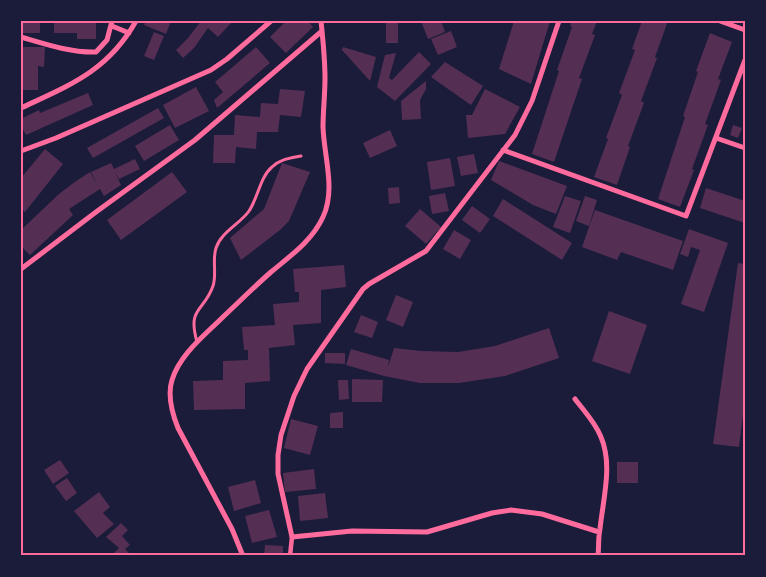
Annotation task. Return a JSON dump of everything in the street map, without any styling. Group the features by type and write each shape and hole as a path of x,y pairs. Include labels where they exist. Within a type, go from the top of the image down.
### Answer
{"street":[{"path":"21,108 79,81 94,71 116,51 136,21"},
{"path":"21,151 211,70 227,59 271,21"},
{"path":"243,556 232,529 186,445 173,416 170,392 177,369 197,342 258,283 301,247 323,217 329,189 323,128 325,76 321,21"},
{"path":"290,556 292,537 280,486 278,455 281,435 303,377 363,289 426,251 515,134 532,102 559,21"},
{"path":"720,21 745,30"},
{"path":"21,37 48,44 96,52 108,40 112,24 129,33"},
{"path":"21,269 195,140 322,31"},
{"path":"503,150 686,216 745,60"},
{"path":"738,78 745,80"},
{"path":"716,138 745,148"},
{"path":"575,399 592,420 604,447 606,480 599,532 598,556"},
{"path":"292,537 352,531 427,532 492,513 511,510 542,514 599,532"}],"lane":[{"path":"197,342 193,320 198,308 209,295 214,284 214,257 219,242 250,209 271,167 283,160 301,156"}],"building":[{"path":"21,21 40,21 40,33 21,33"},
{"path":"54,21 96,21 96,39 77,39 77,33 54,33"},
{"path":"146,21 171,21 166,34 144,25"},
{"path":"201,21 233,21 218,37 208,28 194,48 183,58 176,50"},
{"path":"286,21 308,21 313,27 286,53 270,37"},
{"path":"386,21 398,21 398,43 386,43"},
{"path":"421,21 441,21 445,32 428,39"},
{"path":"514,21 550,21 531,84 499,69"},
{"path":"572,21 597,21 592,34 595,35 579,78 582,79 554,162 532,154 559,71 557,70 572,27 570,26"},
{"path":"642,21 668,21 641,101 644,103 628,146 630,147 617,185 594,177 622,95 619,93 635,50 632,49"},
{"path":"451,31 457,47 438,55 431,39"},
{"path":"154,32 164,36 154,60 144,56"},
{"path":"710,33 732,42 718,79 721,80 705,124 708,125 692,169 694,170 680,207 658,199 685,117 683,116 698,72 696,71"},
{"path":"21,47 45,47 44,67 38,66 38,90 21,90"},
{"path":"256,47 270,63 217,108 214,100 223,92 215,82"},
{"path":"343,47 376,57 370,81 342,50"},
{"path":"419,52 431,64 395,101 377,87 385,55 396,53 389,78 392,80"},
{"path":"445,62 483,86 471,105 431,77"},
{"path":"426,81 426,89 420,100 421,119 402,120 401,101"},
{"path":"196,87 209,111 175,128 163,105"},
{"path":"280,89 305,91 301,117 280,115 278,132 257,132 256,149 236,147 235,163 213,163 214,135 234,135 235,115 260,117 261,103 278,104"},
{"path":"485,89 520,107 505,134 468,138 466,115 472,115"},
{"path":"88,93 93,105 26,135 21,126 21,119 39,110 40,113"},
{"path":"158,108 164,118 93,158 87,148"},
{"path":"170,125 179,140 144,161 135,146"},
{"path":"733,125 742,128 738,138 730,135"},
{"path":"390,130 397,146 370,158 363,143"},
{"path":"45,149 63,164 25,212 21,209 21,178"},
{"path":"474,154 478,173 461,176 457,157"},
{"path":"450,158 455,186 431,190 427,162"},
{"path":"135,159 140,169 119,179 115,172 121,185 104,196 100,189 69,209 73,215 30,255 21,246 21,230 59,194 76,181 90,172 98,186 91,172 111,163 114,169"},
{"path":"499,161 567,186 556,214 533,205 491,180"},
{"path":"282,163 310,172 289,221 241,260 230,238 264,209"},
{"path":"172,172 187,192 121,240 107,220"},
{"path":"399,187 400,203 389,204 388,188"},
{"path":"706,188 745,201 745,223 700,208"},
{"path":"445,193 449,211 432,214 429,196"},
{"path":"565,196 581,201 570,233 553,227"},
{"path":"585,196 597,200 589,226 576,221"},
{"path":"503,199 572,243 562,260 493,216"},
{"path":"472,206 490,219 480,233 462,220"},
{"path":"420,209 441,227 426,244 405,226"},
{"path":"595,210 683,241 673,270 621,252 617,260 582,247"},
{"path":"689,229 728,243 704,312 681,304 700,250 691,247 688,257 680,254"},
{"path":"454,230 471,240 460,259 443,249"},
{"path":"738,263 745,264 745,399 739,447 713,444"},
{"path":"344,265 346,287 321,290 321,323 293,325 295,345 269,348 270,381 245,383 245,409 194,410 193,381 223,380 223,361 248,360 248,350 244,350 242,327 275,325 273,304 299,302 299,292 295,292 293,269"},
{"path":"396,295 413,302 403,327 386,320"},
{"path":"609,311 647,325 630,374 592,361"},
{"path":"361,315 378,322 372,338 354,332"},
{"path":"549,328 559,358 505,376 459,383 420,383 384,376 346,365 351,349 389,360 388,367 394,348 458,352 495,346"},
{"path":"325,353 345,353 345,364 325,363"},
{"path":"352,379 383,380 382,402 352,402"},
{"path":"338,380 348,380 349,399 339,400"},
{"path":"343,412 343,428 330,428 330,413"},
{"path":"291,419 318,426 310,455 284,448"},
{"path":"60,460 69,473 53,484 44,470"},
{"path":"617,462 638,462 638,483 617,483"},
{"path":"314,469 316,489 285,492 283,473"},
{"path":"67,478 77,493 66,501 55,486"},
{"path":"255,480 261,503 234,511 228,487"},
{"path":"99,492 110,507 103,513 114,524 97,538 74,511"},
{"path":"325,493 328,518 300,521 298,496"},
{"path":"269,510 277,537 252,543 245,516"},
{"path":"121,523 128,530 122,536 130,545 125,549 132,556 111,556 119,548 106,537"},
{"path":"265,545 283,546 283,556 264,556"}]}
